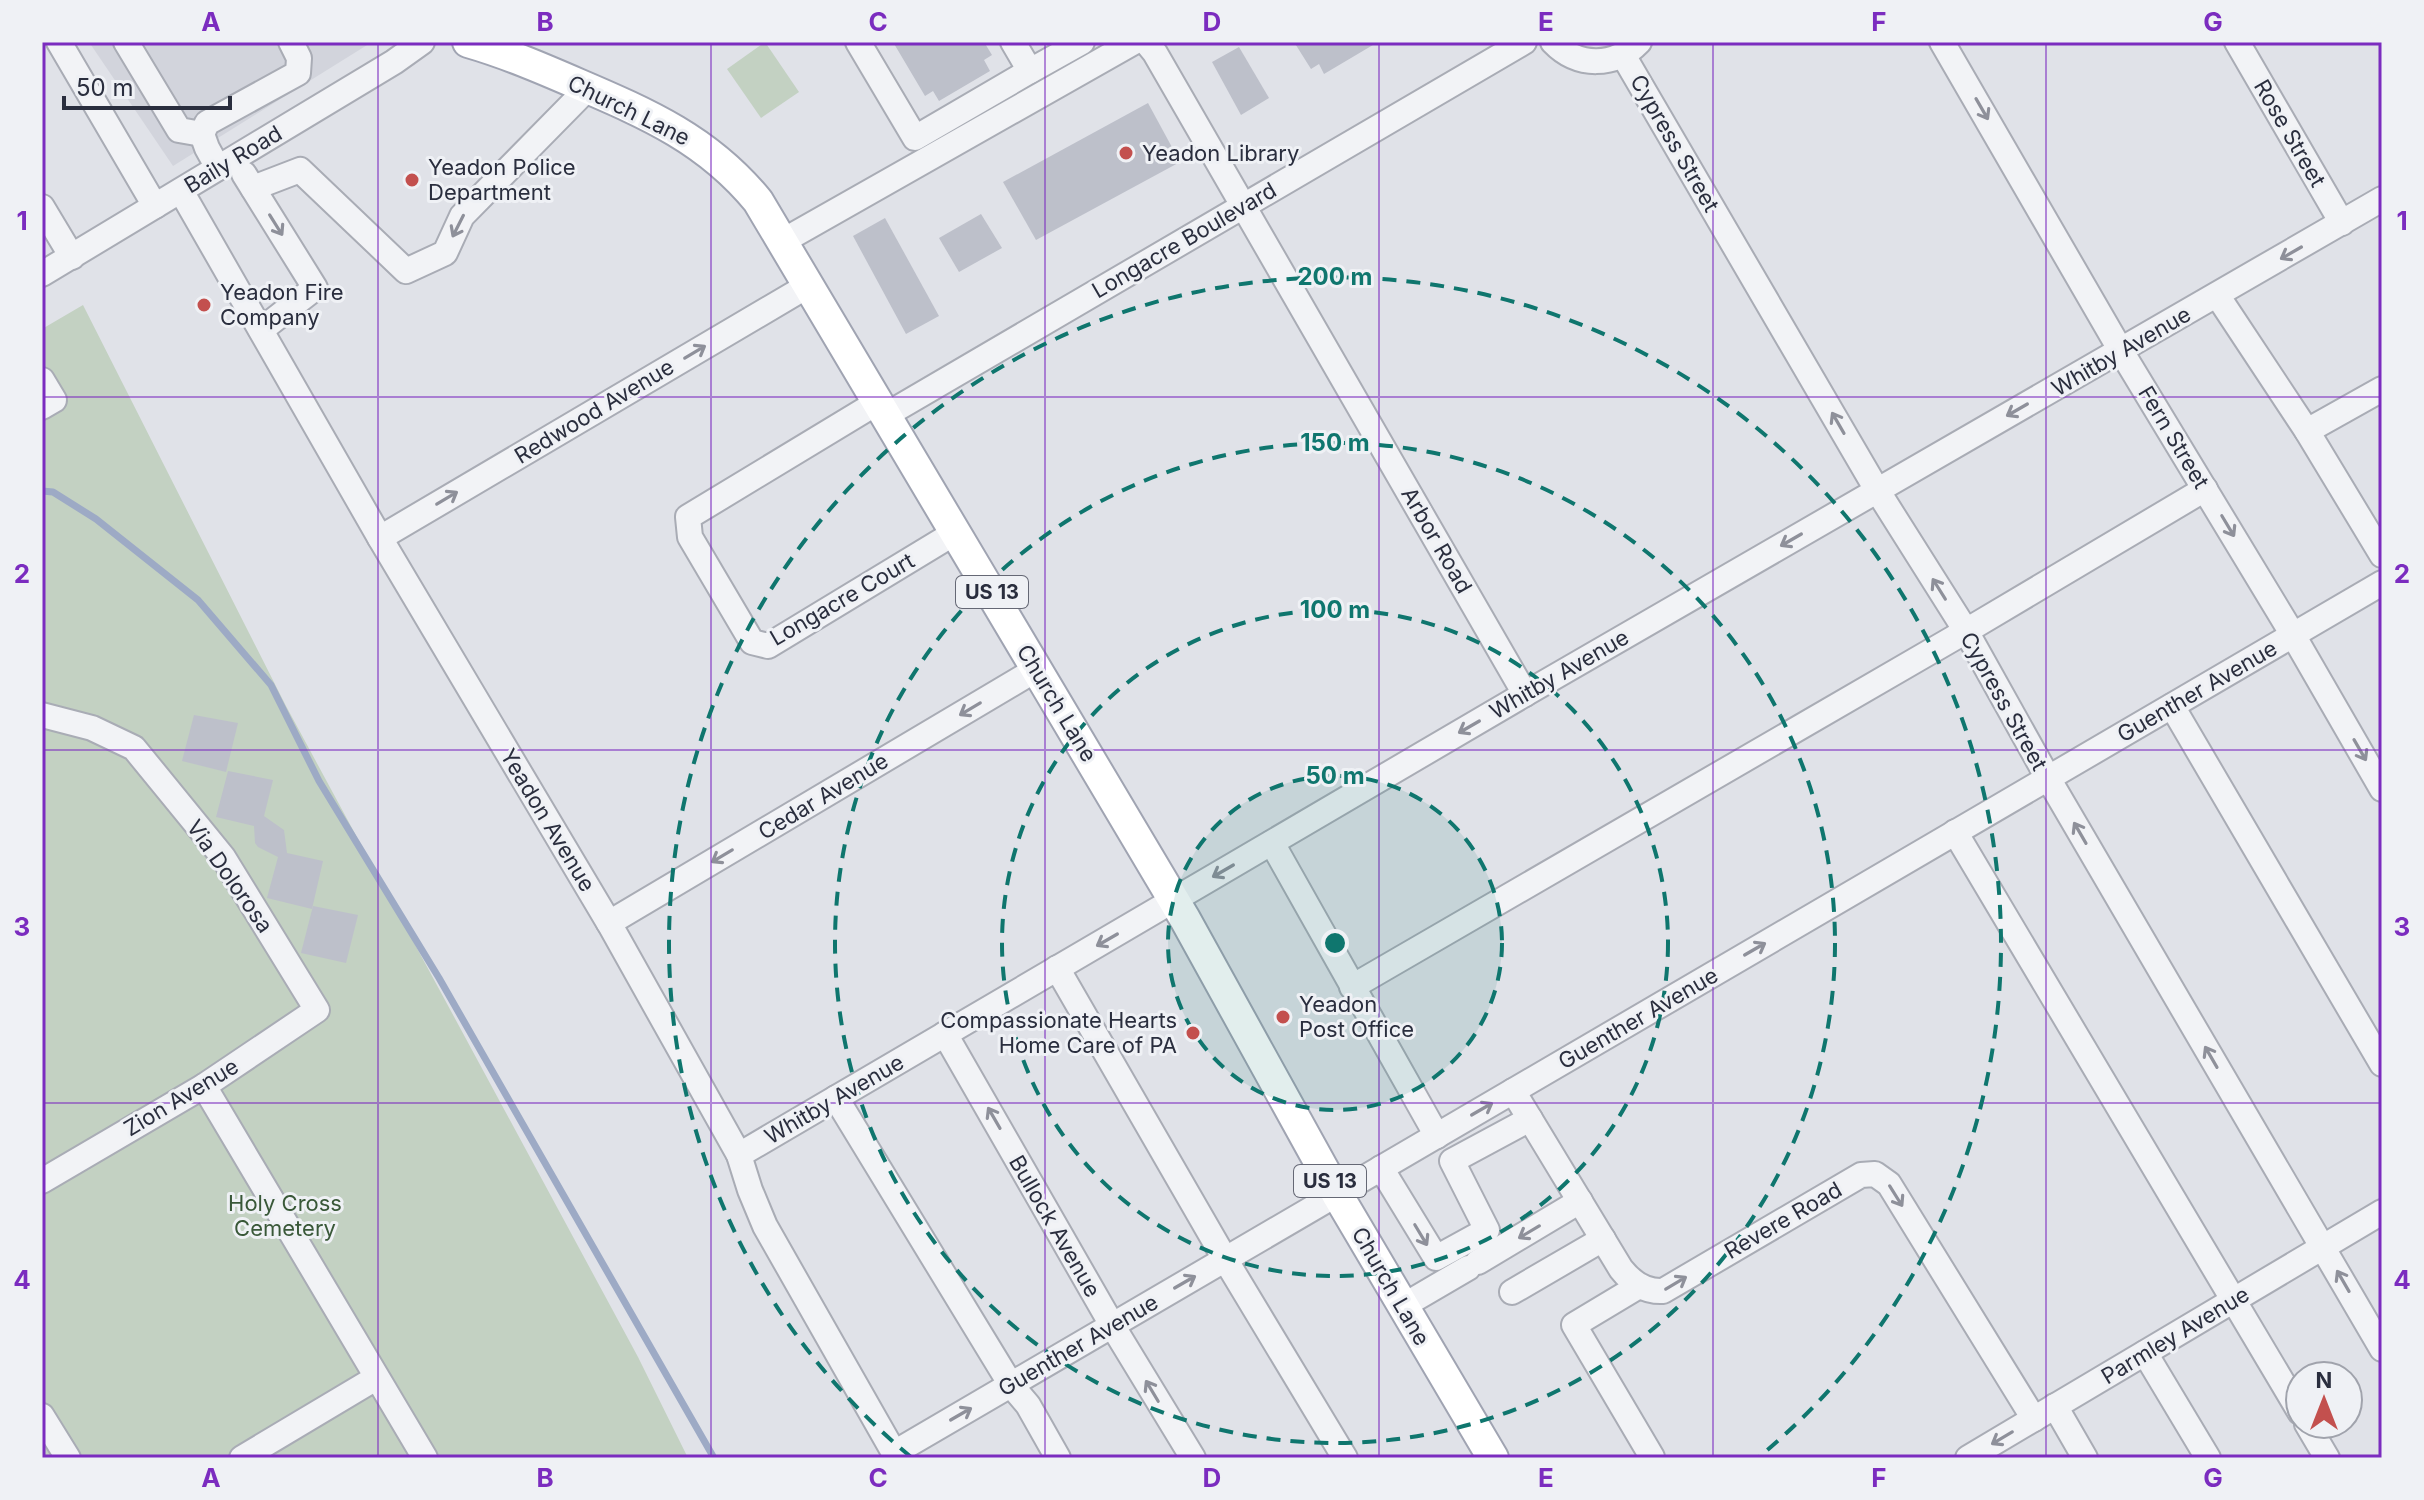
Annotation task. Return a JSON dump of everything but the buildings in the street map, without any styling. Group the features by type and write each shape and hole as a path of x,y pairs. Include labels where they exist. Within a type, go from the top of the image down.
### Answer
{"main road":[{"name":"Church Lane","path":"468,42 505,53 664,123 715,157 758,201 1174,900 1337,1194 1493,1458"}],"street":[{"path":"59,42 155,206"},
{"path":"126,42 179,130 202,134 226,163 253,188 315,288 261,330"},
{"path":"202,134 207,123 298,73 299,58 291,42"},
{"name":"Baily Road","path":"42,274 394,62 422,42"},
{"path":"858,42 915,138 1082,42"},
{"path":"1013,42 1030,71"},
{"name":"Longacre Boulevard","path":"882,408 1245,205 1524,42"},
{"path":"1553,42 1565,52 1586,61 1609,60 1631,48"},
{"name":"Fern Street","path":"1942,42 2121,351 2382,789"},
{"name":"Rose Street","path":"2237,42 2342,223"},
{"path":"783,241 1145,46"},
{"name":"Arbor Road","path":"1145,46 1245,205 1525,694"},
{"name":"Cypress Street","path":"1631,48 1877,490 1966,631 2048,778 2382,1349"},
{"path":"277,132 300,170 406,271 445,253 462,216 588,88"},
{"path":"253,188 300,170"},
{"name":"Yeadon Avenue","path":"181,191 380,538 609,923 739,1155 765,1226 895,1456"},
{"name":"Whitby Avenue","path":"739,1155 1525,694 2382,199"},
{"path":"42,207 72,257"},
{"name":"Redwood Avenue","path":"380,538 809,285"},
{"path":"2217,295 2307,431 2382,555"},
{"path":"42,380 54,400 42,407"},
{"path":"2307,431 2382,389"},
{"name":"Longacre Court","path":"882,408 688,517 690,537 752,642 768,646 956,532"},
{"path":"1352,987 2205,489"},
{"name":"Guenther Avenue","path":"895,1456 1112,1325 2382,583"},
{"name":"Cedar Avenue","path":"609,923 1037,669"},
{"path":"2172,706 2382,1064"},
{"name":"Via Dolorosa","path":"42,715 92,728 134,748 223,857 317,1010"},
{"path":"1955,832 2284,1385"},
{"path":"1272,843 1437,1136"},
{"path":"1057,968 1225,1259 1345,1458"},
{"name":"Zion Avenue","path":"42,1181 204,1086 317,1010"},
{"name":"Bullock Avenue","path":"945,1034 1112,1325 1193,1458"},
{"path":"204,1086 425,1458"},
{"path":"1513,1091 1603,1239 1627,1276 1639,1286 1574,1325 1652,1457"},
{"path":"836,1098 1058,1458"},
{"path":"1381,1168 1436,1258 1487,1230 1452,1161 1530,1119"},
{"name":"Revere Road","path":"1639,1286 1653,1292 1663,1291 1861,1175 1875,1174 1889,1184 2044,1413"},
{"path":"1403,1306 1580,1201"},
{"name":"Parmley Avenue","path":"1968,1458 2382,1212"},
{"path":"1512,1292 1603,1239"},
{"path":"2145,1353 2208,1458"},
{"path":"242,1458 376,1378"},
{"path":"2044,1413 2085,1458"},
{"path":"42,1416 68,1458"},
{"path":"2316,1440 2327,1458"}],"shaded area":[{"path":"89,42 372,42 173,166"}],"green space":[{"path":"765,42 799,92 761,118 727,69"},
{"name":"Holy Cross Cemetery","path":"83,305 286,706 638,1357 688,1458 42,1458 42,329"}],"waterway":[{"path":"42,491 53,492 96,519 198,600 271,685 319,781 439,978 714,1458"}],"place":[{"name":"Yeadon Library","path":"1126,153"},
{"name":"Yeadon Police Department","path":"412,180"},
{"name":"Yeadon Fire Company","path":"204,305"},
{"name":"Yeadon Post Office","path":"1283,1017"},
{"name":"Compassionate Hearts Home Care of PA","path":"1193,1033"}]}
